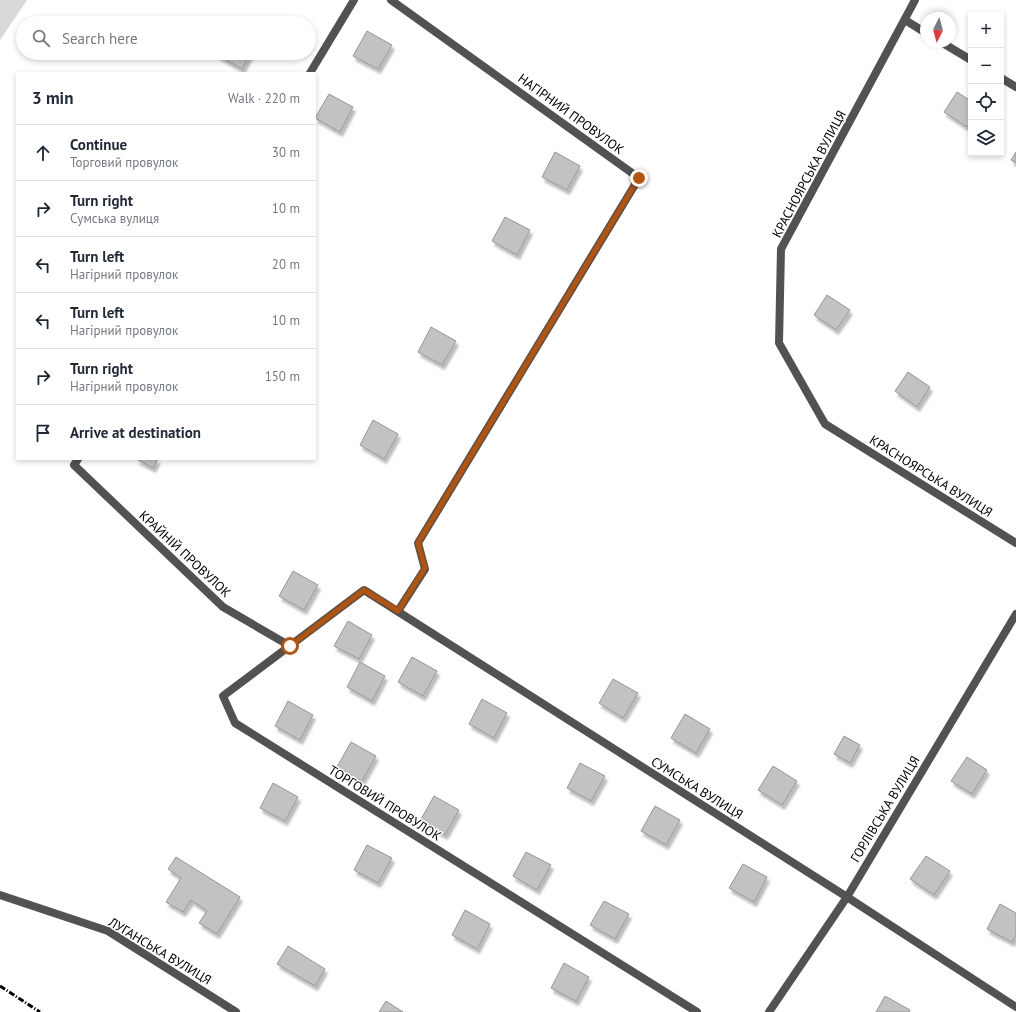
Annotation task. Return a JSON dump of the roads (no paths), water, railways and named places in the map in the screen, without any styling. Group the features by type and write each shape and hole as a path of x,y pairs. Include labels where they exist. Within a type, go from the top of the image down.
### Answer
{"street":[{"path":"311,72 354,0"},
{"name":"НАГІРНИЙ ПРОВУЛОК","path":"391,0 639,178 418,543 425,568 398,611"},
{"name":"КРАСНОЯРСЬКА ВУЛИЦЯ","path":"915,0 782,249 779,343 825,424 1016,543"},
{"path":"905,20 920,29"},
{"path":"950,48 968,58"},
{"path":"1004,80 1016,87"},
{"name":"КРАЙНІЙ ПРОВУЛОК","path":"76,462 224,606 290,646"},
{"name":"СУМСЬКА ВУЛИЦЯ","path":"364,590 847,897 1016,1007"},
{"name":"ТОРГОВИЙ ПРОВУЛОК","path":"364,590 223,696 235,723 697,1012"},
{"name":"ГОРЛІВСЬКА ВУЛИЦЯ","path":"769,1012 847,897 1016,614"},
{"name":"ЛУГАНСЬКА ВУЛИЦЯ","path":"0,895 108,931 236,1012"}],"railway":[{"path":"0,986 40,1012"}]}
